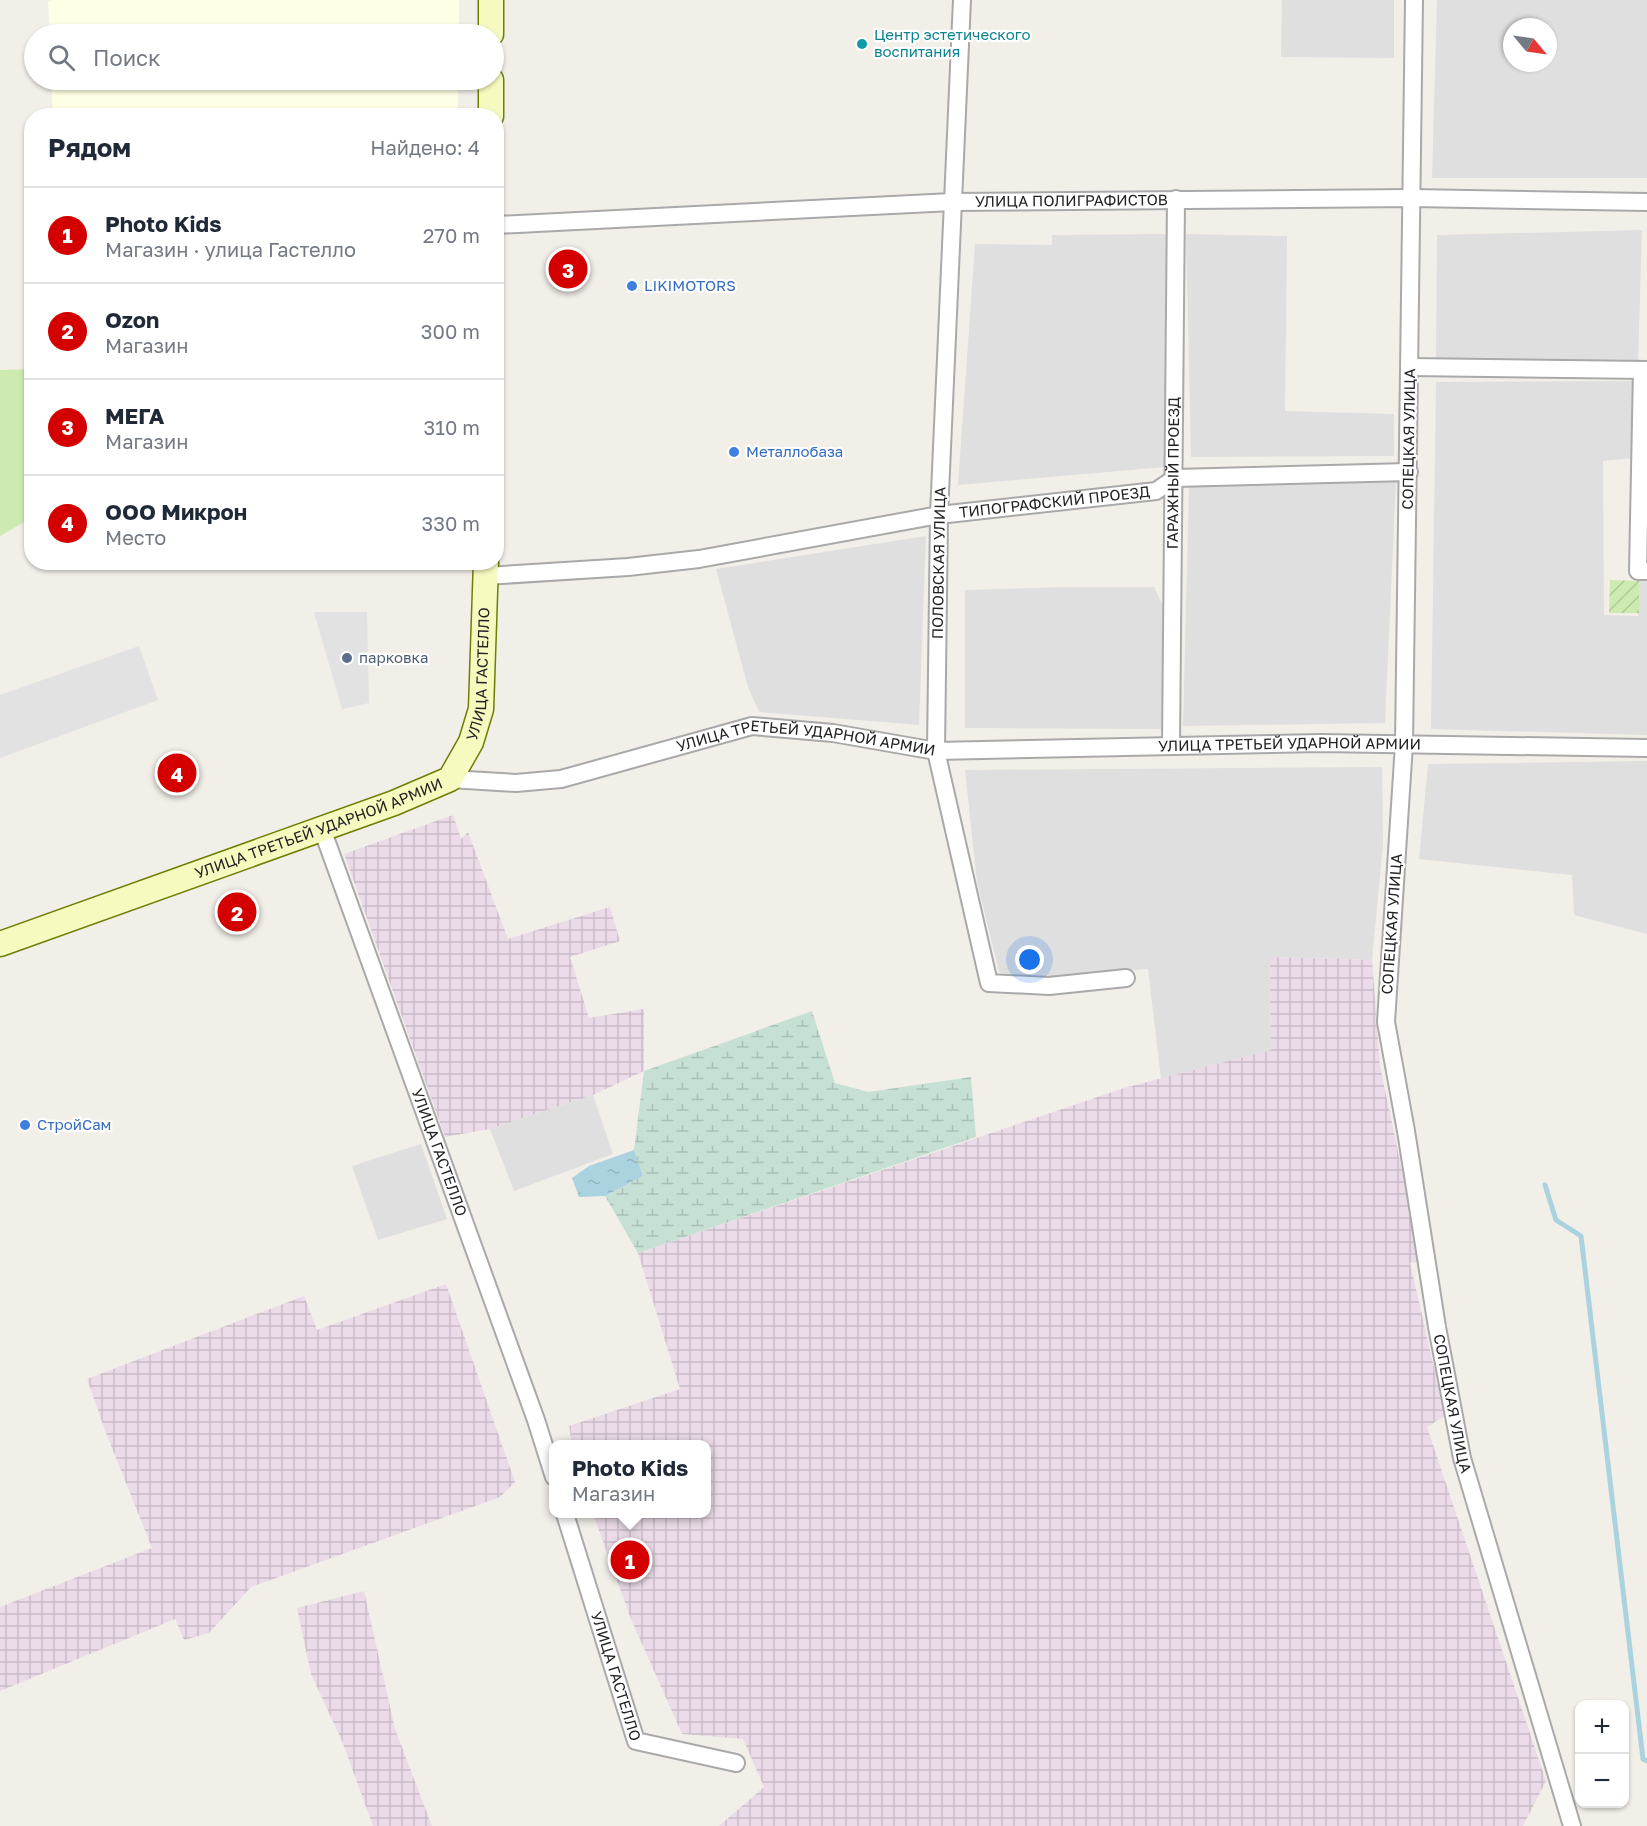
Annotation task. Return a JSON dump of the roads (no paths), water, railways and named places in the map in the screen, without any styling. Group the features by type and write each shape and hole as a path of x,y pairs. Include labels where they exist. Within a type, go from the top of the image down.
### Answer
{"main road":[{"path":"491,0 491,24"},
{"path":"491,90 491,108"},
{"name":"УЛИЦА ГАСТЕЛЛО","path":"450,779 471,742 481,709 486,570"},
{"name":"УЛИЦА ТРЕТЬЕЙ УДАРНОЙ АРМИИ","path":"0,944 394,803 450,779"}],"street":[{"name":"ПОЛОВСКАЯ УЛИЦА","path":"962,0 939,515 936,751 988,983 1049,986 1126,978"},
{"name":"СОПЕЦКАЯ УЛИЦА","path":"1414,0 1404,744 1386,1022 1437,1327 1462,1458 1572,1826"},
{"name":"УЛИЦА ПОЛИГРАФИСТОВ","path":"504,225 952,202 1412,198 1647,202"},
{"name":"ГАРАЖНЫЙ ПРОЕЗД","path":"1171,746 1176,199"},
{"path":"1410,367 1644,370 1642,571"},
{"name":"ТИПОГРАФСКИЙ ПРОЕЗД","path":"504,569 628,567 699,559 939,515 1156,491 1175,478 1409,472"},
{"name":"УЛИЦА ТРЕТЬЕЙ УДАРНОЙ АРМИИ","path":"450,779 516,783 561,779 752,726 833,734 936,751 1404,744 1647,748"},
{"name":"УЛИЦА ГАСТЕЛЛО","path":"322,829 549,1461"},
{"name":"УЛИЦА ГАСТЕЛЛО","path":"566,1518 636,1741 736,1763"}],"water":[{"path":"634,1150 643,1176 605,1196 579,1197 572,1178 589,1166"}],"waterway":[{"path":"1545,1185 1556,1220 1581,1236 1643,1759 1647,1761"}],"place":[{"name":"Центр эстетического воспитания","path":"862,44"},
{"name":"МЕГА","path":"568,269"},
{"name":"LIKIMOTORS","path":"632,286"},
{"name":"Металлобаза","path":"734,452"},
{"name":"парковка","path":"347,658"},
{"name":"ООО Микрон","path":"177,773"},
{"name":"Ozon","path":"237,912"},
{"name":"СтройСам","path":"25,1125"},
{"name":"Photo Kids","path":"630,1560"}]}
